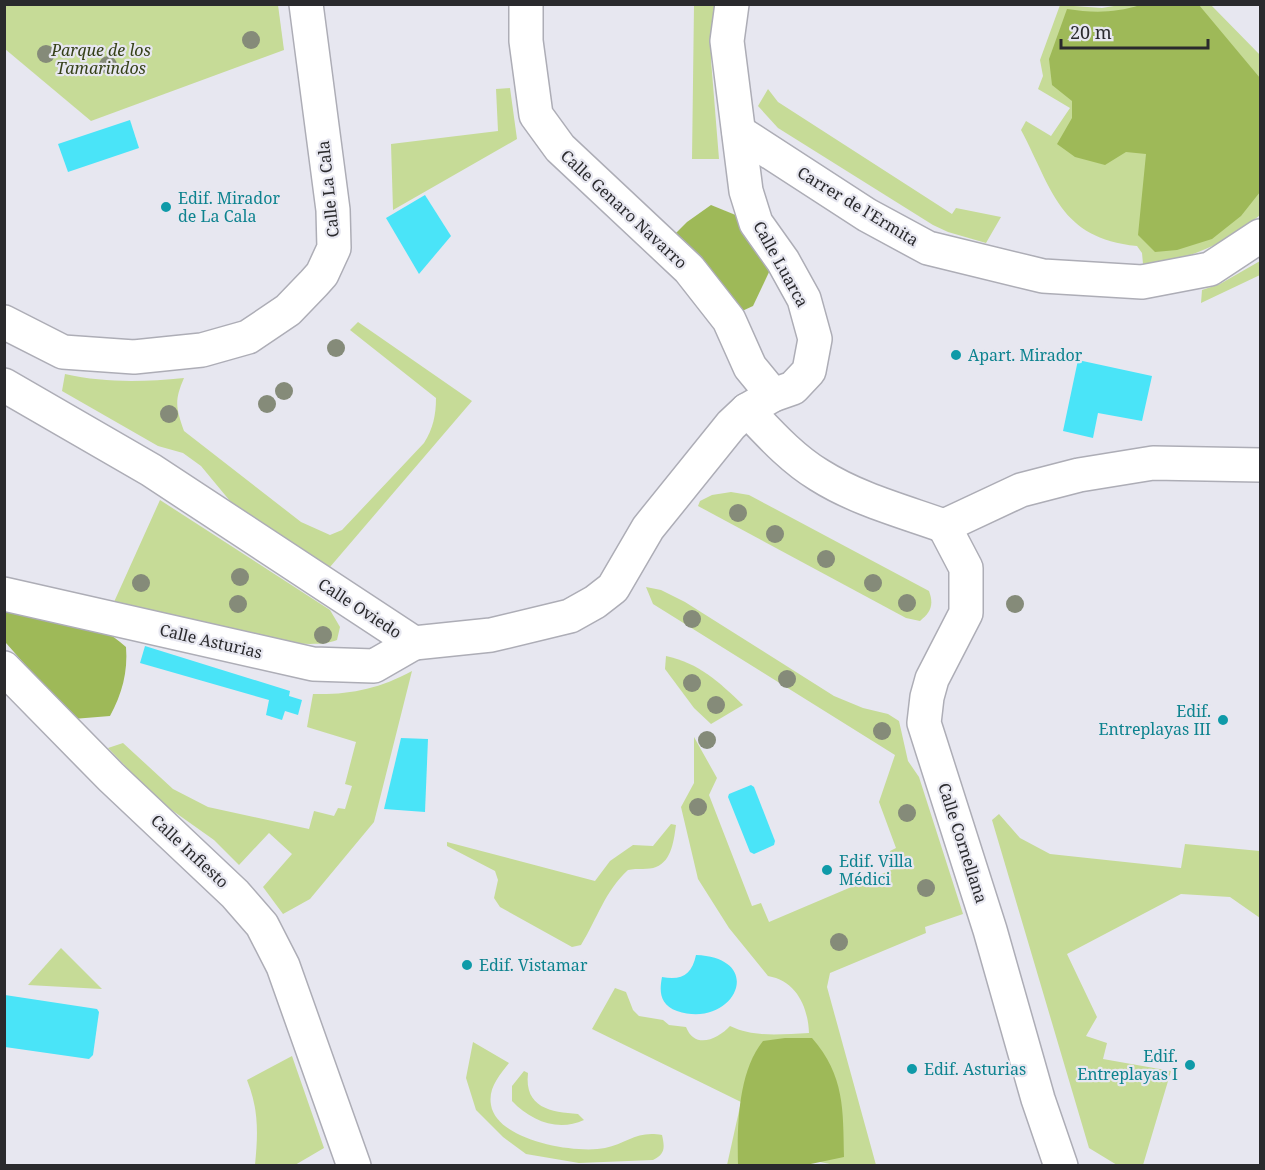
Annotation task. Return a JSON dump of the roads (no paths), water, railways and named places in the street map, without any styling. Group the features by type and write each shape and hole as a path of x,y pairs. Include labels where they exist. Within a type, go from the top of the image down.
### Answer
{"street":[{"name":"Calle La Cala","path":"4,322 63,352 134,357 202,350 248,337 288,310 314,283 322,274 334,248 333,210 306,4"},
{"name":"Calle Genaro Navarro","path":"526,4 526,41 536,115 560,148 689,269 729,320 750,367 760,402 789,453 819,476 860,497 944,526"},
{"name":"Calle Luarca","path":"732,4 727,41 746,191 756,223 783,261 804,299 815,339 809,371 794,388 760,402"},
{"name":"Carrer de l'Ermita","path":"739,132 867,215 928,248 1043,276 1142,282 1154,280 1210,269 1260,236"},
{"name":"Calle Oviedo","path":"4,385 152,470 414,643 491,635 570,616 595,602 613,588 648,528 760,402"},
{"path":"944,526 1021,490 1079,475 1153,463 1260,465"},
{"name":"Calle Cornellana","path":"944,526 966,568 966,613 932,679 924,723 990,930 1038,1099 1061,1166"},
{"name":"Calle Asturias","path":"4,594 313,664 374,666 414,643"},
{"name":"Calle Infiesto","path":"4,668 111,777 235,894 262,925 283,966 354,1166"}],"water":[{"path":"130,120 139,148 68,172 58,144"},
{"path":"425,195 451,236 419,274 386,218"},
{"path":"1078,360 1152,376 1142,421 1098,413 1093,438 1063,431"},
{"path":"145,646 290,691 289,696 302,700 298,715 285,711 282,720 266,715 269,700 140,663"},
{"path":"401,738 428,739 425,812 384,809"},
{"path":"751,785 754,787 775,841 774,845 754,854 750,852 728,797 729,794"},
{"path":"696,955 718,959 731,968 737,979 735,991 727,1002 714,1011 697,1014 677,1011 664,1002 661,988 662,977 675,978 685,975 692,967"},
{"path":"5,995 97,1009 99,1012 93,1055 89,1059 5,1047"}],"place":[{"name":"Edif. Mirador de La Cala","path":"166,207"},
{"name":"Apart. Mirador","path":"956,355"},
{"name":"Edif. Entreplayas III","path":"1223,720"},
{"name":"Edif. Villa Médici","path":"827,870"},
{"name":"Edif. Vistamar","path":"467,965"},
{"name":"Edif. Entreplayas I","path":"1190,1065"},
{"name":"Edif. Asturias","path":"912,1069"}],"park label":[{"name":"Parque de los Tamarindos","path":"101,59"}]}
